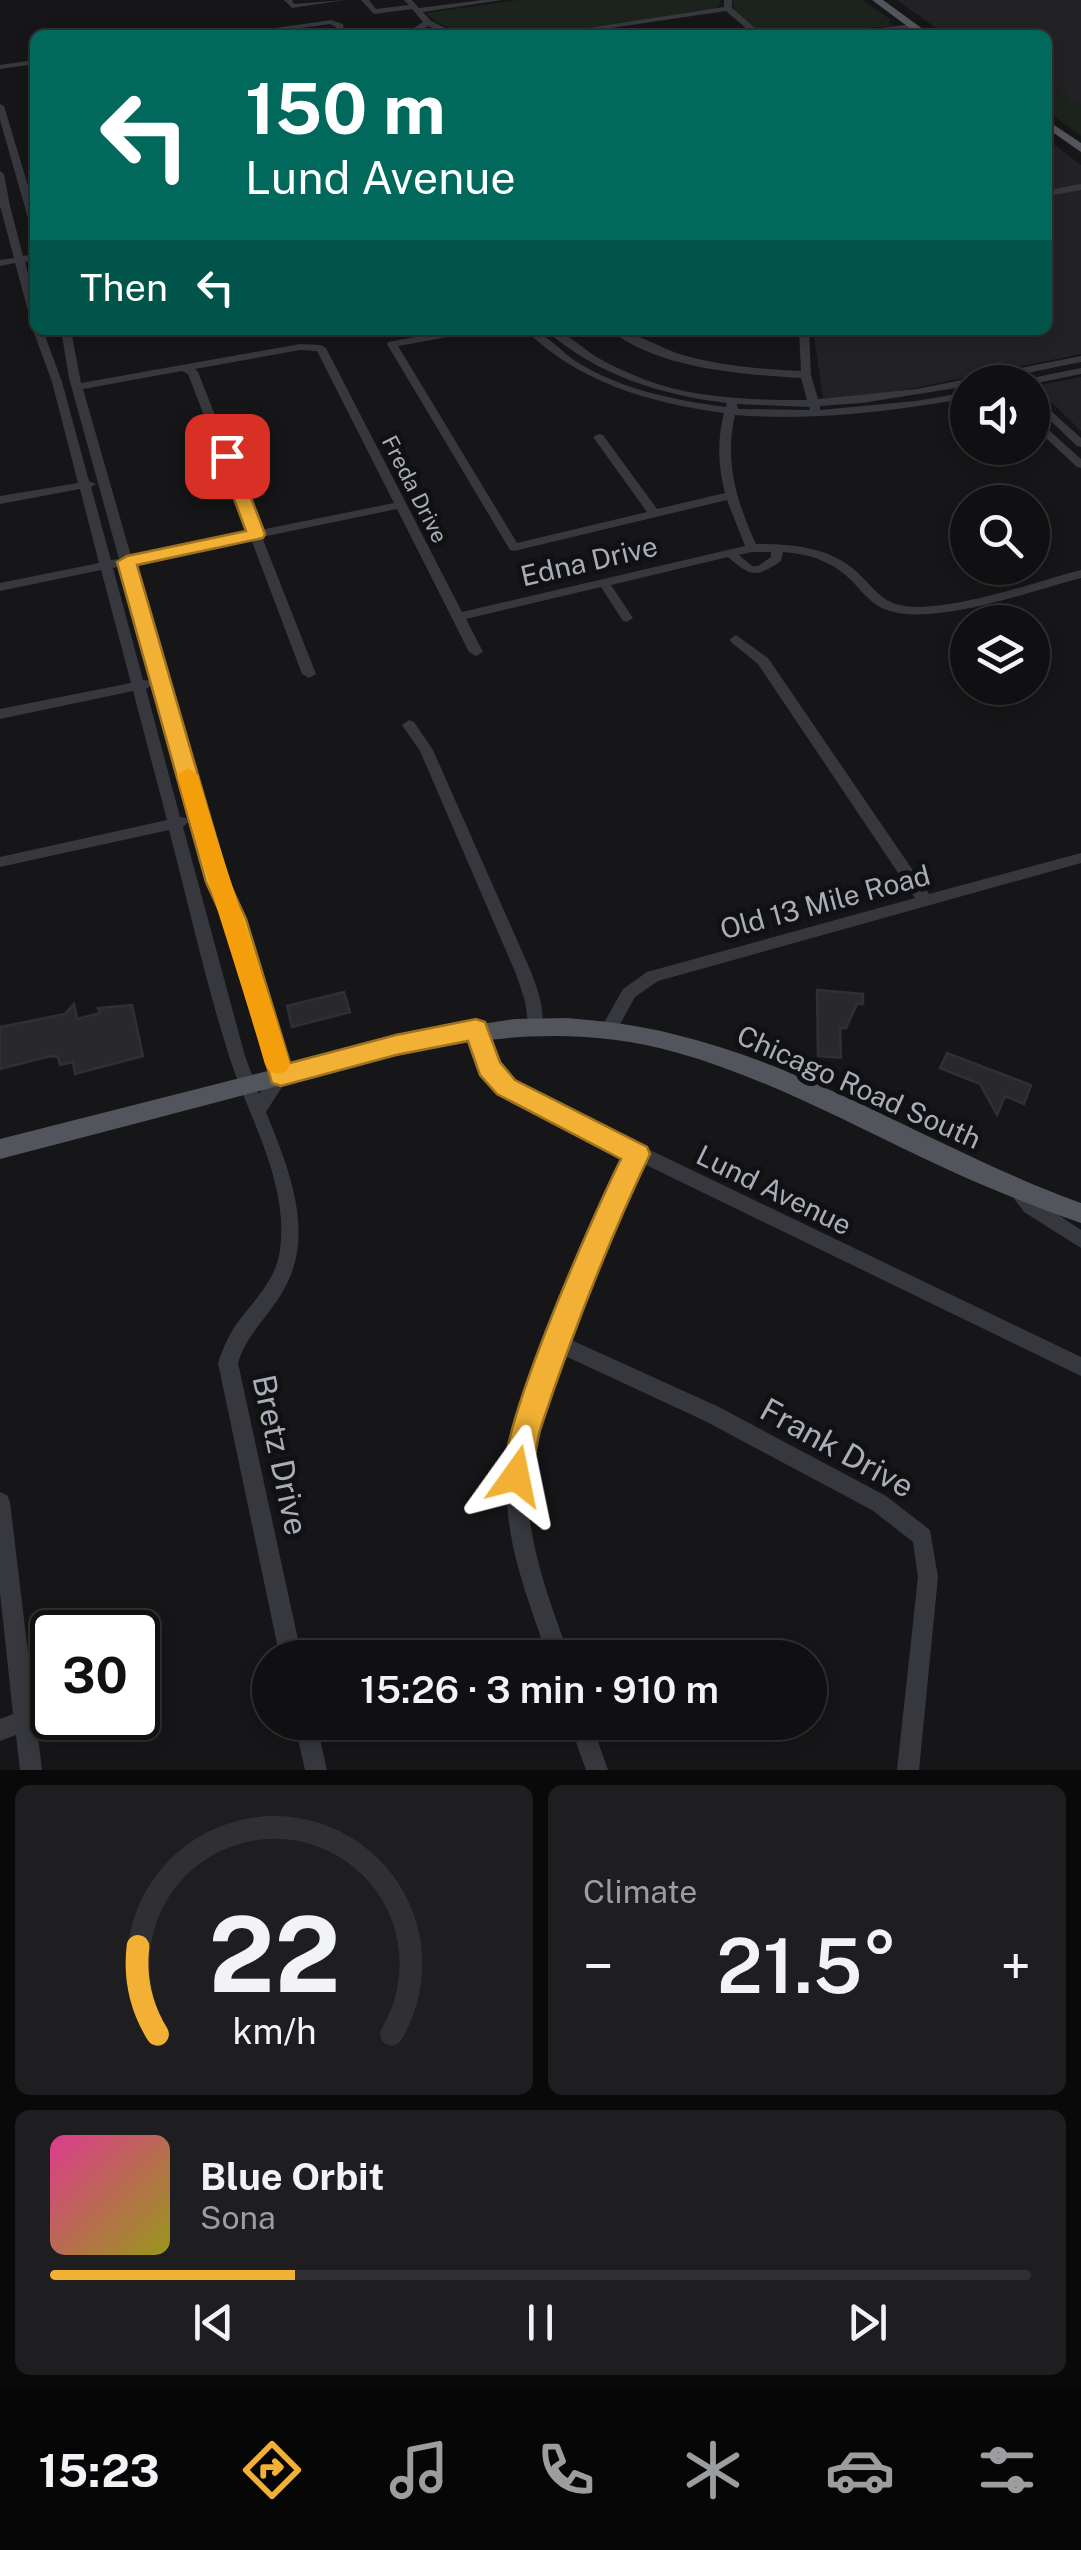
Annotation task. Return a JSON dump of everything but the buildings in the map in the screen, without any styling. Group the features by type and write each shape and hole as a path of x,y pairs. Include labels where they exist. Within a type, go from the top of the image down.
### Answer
{"main road":[{"path":"877,0 918,30"},
{"path":"1052,127 1081,148"},
{"name":"Chicago Road South","path":"0,1149 396,1045 476,1029 535,1026 608,1030 676,1044 726,1060 1015,1188 1081,1213"}],"street":[{"path":"288,0 292,6 340,0"},
{"path":"364,0 374,12 498,0"},
{"path":"583,30 728,5 754,30"},
{"path":"414,6 428,23 444,30"},
{"path":"275,30 335,23 341,30"},
{"path":"415,30 428,23"},
{"path":"619,25 624,30"},
{"path":"877,30 912,26"},
{"path":"0,67 30,63"},
{"path":"0,106 30,210"},
{"path":"0,174 30,300"},
{"path":"1052,184 1081,179"},
{"path":"1052,192 1081,187"},
{"path":"0,272 30,259"},
{"path":"0,263 30,265"},
{"name":"Bretz Drive","path":"39,335 56,382 246,1085 260,1107 290,1219 290,1254 281,1279 239,1332 228,1362 287,1640"},
{"path":"68,335 77,387 160,681 218,882 240,935 281,1076 260,1107"},
{"path":"442,335 392,344 514,547 728,496"},
{"path":"536,335 564,357 626,386 732,406 821,415 889,410 950,398"},
{"path":"558,335 587,356 632,376 732,406 873,401 950,386"},
{"path":"622,335 637,344 700,364 806,374"},
{"path":"804,335 811,405 821,415"},
{"name":"Freda Drive","path":"182,368 317,346 324,352 476,652"},
{"path":"45,354 72,350"},
{"path":"1050,368 1081,360"},
{"path":"77,387 182,368 193,372 309,674"},
{"path":"1050,378 1081,372"},
{"path":"940,388 950,398"},
{"path":"732,406 726,450 728,496 752,548"},
{"path":"1050,414 1081,444"},
{"path":"1050,435 1081,465"},
{"path":"599,437 655,515"},
{"path":"0,500 104,482"},
{"path":"0,587 399,505"},
{"name":"Edna Drive","path":"460,617 752,548 812,553 834,562 874,598 910,612 942,608 1081,574"},
{"name":"Edna Drive","path":"730,554 750,569 760,570 777,558 777,548"},
{"path":"604,583 627,618"},
{"path":"736,639 763,661 925,900"},
{"path":"0,714 160,681"},
{"path":"409,725 426,750 524,974 534,1002 535,1026"},
{"path":"0,862 200,817"},
{"name":"Old 13 Mile Road","path":"608,1030 629,994 653,976 1081,858"},
{"path":"208,944 240,935"},
{"name":"Lund Avenue","path":"476,1029 489,1068 506,1087 1081,1367"},
{"path":"553,1640 518,1530 515,1497 525,1431 608,1212 637,1154"},
{"path":"1015,1188 1030,1206 1081,1240"},
{"name":"Frank Drive","path":"559,1344 712,1414 880,1502 923,1537 928,1577 908,1770"},
{"path":"0,1502 31,1770"},
{"path":"0,1730 25,1720"},
{"path":"310,1740 316,1770"},
{"path":"586,1740 597,1770"}],"shaded area":[{"path":"518,0 721,3 715,9 576,30 462,30 448,27 426,13"},
{"path":"732,0 863,0 891,20 888,22 893,26 757,30 735,11"},
{"path":"897,0 1081,0 1081,132 1052,111 1052,30 939,30"},
{"path":"1052,85 1081,105 1081,136 1052,115"},
{"path":"1052,143 1081,165 1081,354 1027,365 950,365 950,381 894,392 823,398 814,335 1052,335"},
{"path":"1081,377 1081,431 1050,401 1050,383"}],"slow traffic":[{"path":"188,775 218,882 235,919 278,1064"}],"route":[{"path":"227,456 256,534 127,562 218,882 235,919 281,1076 422,1038 476,1029 489,1068 506,1087 637,1154 608,1212 525,1431 516,1476"}]}
